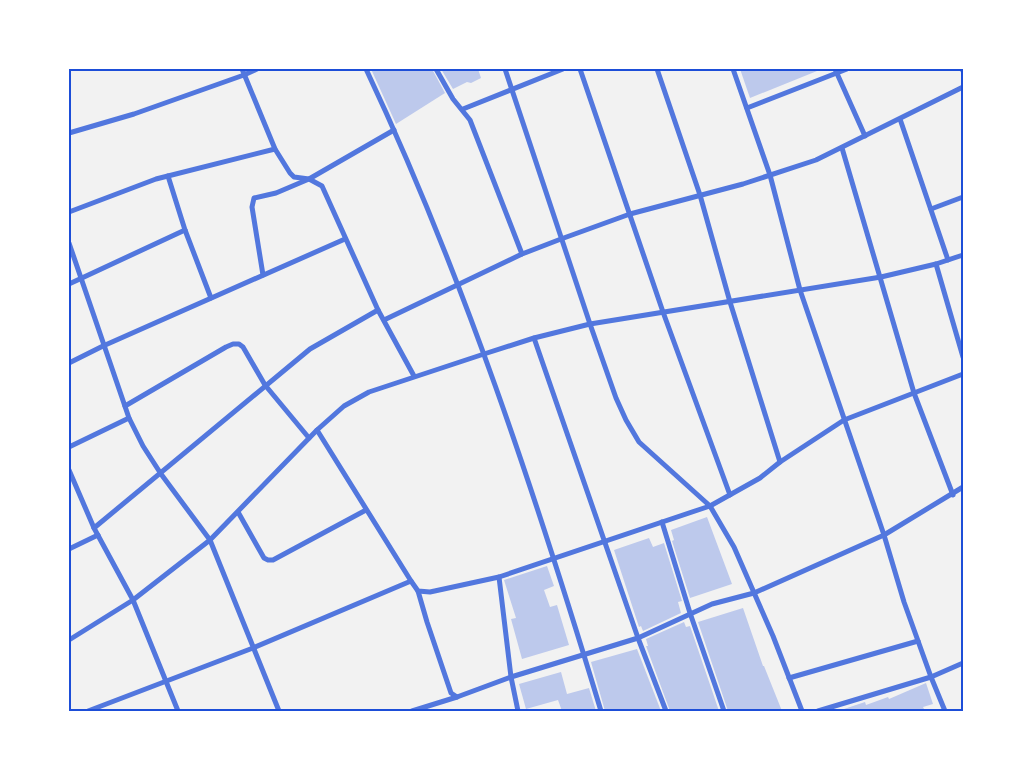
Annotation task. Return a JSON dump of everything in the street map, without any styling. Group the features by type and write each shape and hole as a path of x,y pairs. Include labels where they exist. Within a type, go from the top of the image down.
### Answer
{"street":[{"path":"242,69 275,149 294,177 308,179 322,186 378,310 414,376"},
{"path":"69,133 134,114 257,69"},
{"path":"366,69 394,130 484,354 553,558 601,711"},
{"path":"436,69 453,99 470,120 522,254"},
{"path":"505,69 590,324 616,398 626,420 639,442 710,506 734,546 802,711"},
{"path":"462,109 563,69"},
{"path":"580,69 663,312 730,495"},
{"path":"656,69 700,194 730,302 780,462"},
{"path":"733,69 770,175 800,290 884,535 904,602 945,711"},
{"path":"747,108 836,71 847,69"},
{"path":"836,71 865,136"},
{"path":"384,320 522,254 561,239 630,214 743,184 816,160 963,87"},
{"path":"900,119 948,260"},
{"path":"263,275 252,207 254,198 276,193 308,179 394,130"},
{"path":"842,148 914,393 953,495"},
{"path":"69,212 168,176 275,149"},
{"path":"168,176 185,230 211,298"},
{"path":"931,209 963,197"},
{"path":"69,284 185,230"},
{"path":"69,363 103,346 345,239"},
{"path":"69,243 129,418 143,446 161,474 210,540 278,711"},
{"path":"69,640 133,600 210,540 317,430 344,406 369,392 534,338 590,324 881,277 936,264 963,255"},
{"path":"936,264 963,357"},
{"path":"94,528 310,349 378,310"},
{"path":"534,338 606,541 638,638 666,711"},
{"path":"125,406 233,344 239,344 265,385 310,438"},
{"path":"418,591 430,592 500,577 710,506 760,478 780,462 844,420 963,374"},
{"path":"69,447 129,418"},
{"path":"317,430 418,591 426,622 451,693 457,697"},
{"path":"69,473 94,528 133,600 178,711"},
{"path":"412,711 511,677 638,638 712,604 754,593 884,535 953,495 963,487"},
{"path":"238,512 264,558 273,560 366,510"},
{"path":"662,522 690,613 724,711"},
{"path":"69,549 98,535"},
{"path":"500,577 511,677 518,711"},
{"path":"88,711 253,648 411,582"},
{"path":"789,678 918,641"},
{"path":"818,711 931,677 963,663"}],"building":[{"path":"371,69 432,69 445,93 396,124"},
{"path":"441,69 478,69 481,78 453,89"},
{"path":"740,69 822,69 750,98"},
{"path":"707,517 732,584 690,598 672,541 674,540 671,530"},
{"path":"649,538 653,547 664,543 682,601 678,602 681,613 643,631 641,626 639,627 614,550"},
{"path":"547,566 554,586 544,590 550,607 557,605 569,645 522,659 511,619 516,618 504,580"},
{"path":"743,608 763,666 782,711 728,711 698,622"},
{"path":"684,622 686,627 690,626 719,711 670,711 646,646 648,646 646,639"},
{"path":"637,649 661,711 605,711 591,662"},
{"path":"561,672 567,694 589,688 596,711 562,711 558,700 526,709 519,684"},
{"path":"926,683 933,704 923,707 925,711 838,711 865,702 866,705 888,697 889,699"}]}
